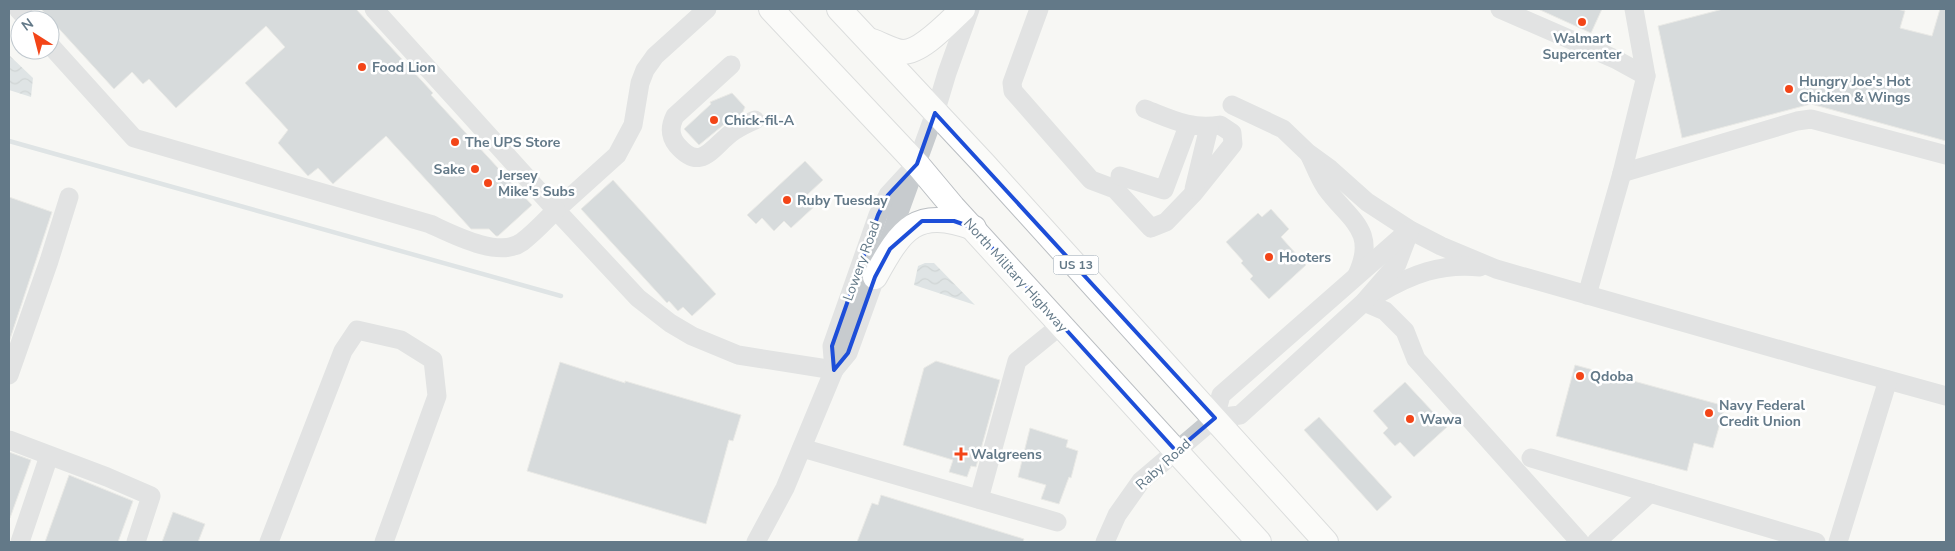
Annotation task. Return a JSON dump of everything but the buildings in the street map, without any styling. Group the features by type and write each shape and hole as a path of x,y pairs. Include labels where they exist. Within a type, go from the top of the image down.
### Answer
{"main road":[{"name":"North Military Highway","path":"771,9 916,164 1259,542"},
{"name":"US 13","path":"839,9 1216,418 1326,542"},
{"path":"868,39 901,52 914,51 942,29 963,9"},
{"path":"875,277 890,250 911,227 922,221 954,221 974,228"}],"street":[{"path":"374,9 638,298 670,323 692,336 738,355 834,370"},
{"path":"60,56 134,138 430,224 447,232 501,249 521,243 617,155 634,125 640,83 645,70 655,56 707,9"},
{"name":"Lowery Road","path":"756,542 785,488 834,370 848,353 935,113 947,72 970,9"},
{"path":"1039,9 1012,83 1016,97 1091,180 1115,189 1151,228 1166,222 1193,194 1233,144 1232,132 1220,125 1209,127 1188,126 1145,109"},
{"path":"1500,9 1615,59 1646,76"},
{"path":"1587,294 1622,172 1646,76 1634,9"},
{"path":"731,65 675,116 671,124 672,136 686,154 695,158 701,157 706,156 734,131 754,120"},
{"path":"1232,105 1283,129 1308,153 1330,169 1367,202 1410,230 1496,269 1946,396"},
{"path":"1622,172 1797,121 1811,119 1946,156"},
{"path":"1120,176 1164,190 1188,126"},
{"path":"1193,194 1209,127"},
{"path":"1308,153 1326,187 1353,218 1361,232 1365,246 1364,261 1355,279"},
{"name":"Lowery Road","path":"834,370 832,346 878,216 888,195 916,164"},
{"path":"9,375 69,197"},
{"path":"1410,230 1397,264 1364,302 1240,415 1216,418 1222,395 1410,230"},
{"path":"1364,302 1392,286 1433,269 1458,265 1496,269"},
{"path":"1364,302 1385,311 1405,331 1416,359 1580,542"},
{"path":"980,499 1017,360 1062,325"},
{"path":"269,542 342,351 357,330 401,340 433,360 437,396 384,542"},
{"path":"1838,542 1888,380"},
{"name":"Raby Road","path":"1105,542 1117,515 1131,493 1150,472 1216,418"},
{"path":"9,440 152,496 136,542"},
{"path":"802,448 1057,522"},
{"path":"20,542 49,456"},
{"path":"1531,458 1816,542"},
{"path":"1596,542 1650,493"}],"highlighted area":[{"path":"935,113 1215,418 1176,451 974,228 954,221 922,221 890,249 875,277 848,353 834,370 832,346 878,215 888,195 917,164"}],"water":[{"path":"9,55 10,60 14,60 33,78 31,97 9,90"},
{"path":"925,263 934,263 975,305 914,285 918,266"}],"waterway":[{"path":"9,141 561,296"}],"place":[{"name":"Walmart Supercenter","path":"1582,22"},
{"name":"Food Lion","path":"362,67"},
{"name":"Hungry Joe's Hot Chicken & Wings","path":"1789,89"},
{"name":"Chick-fil-A","path":"714,120"},
{"name":"The UPS Store","path":"455,142"},
{"name":"Sake","path":"475,169"},
{"name":"Jersey Mike's Subs","path":"488,183"},
{"name":"Ruby Tuesday","path":"787,200"},
{"name":"Hooters","path":"1269,257"},
{"name":"Qdoba","path":"1580,376"},
{"name":"Navy Federal Credit Union","path":"1709,413"},
{"name":"Wawa","path":"1410,419"},
{"name":"Walgreens","path":"961,454"}]}
